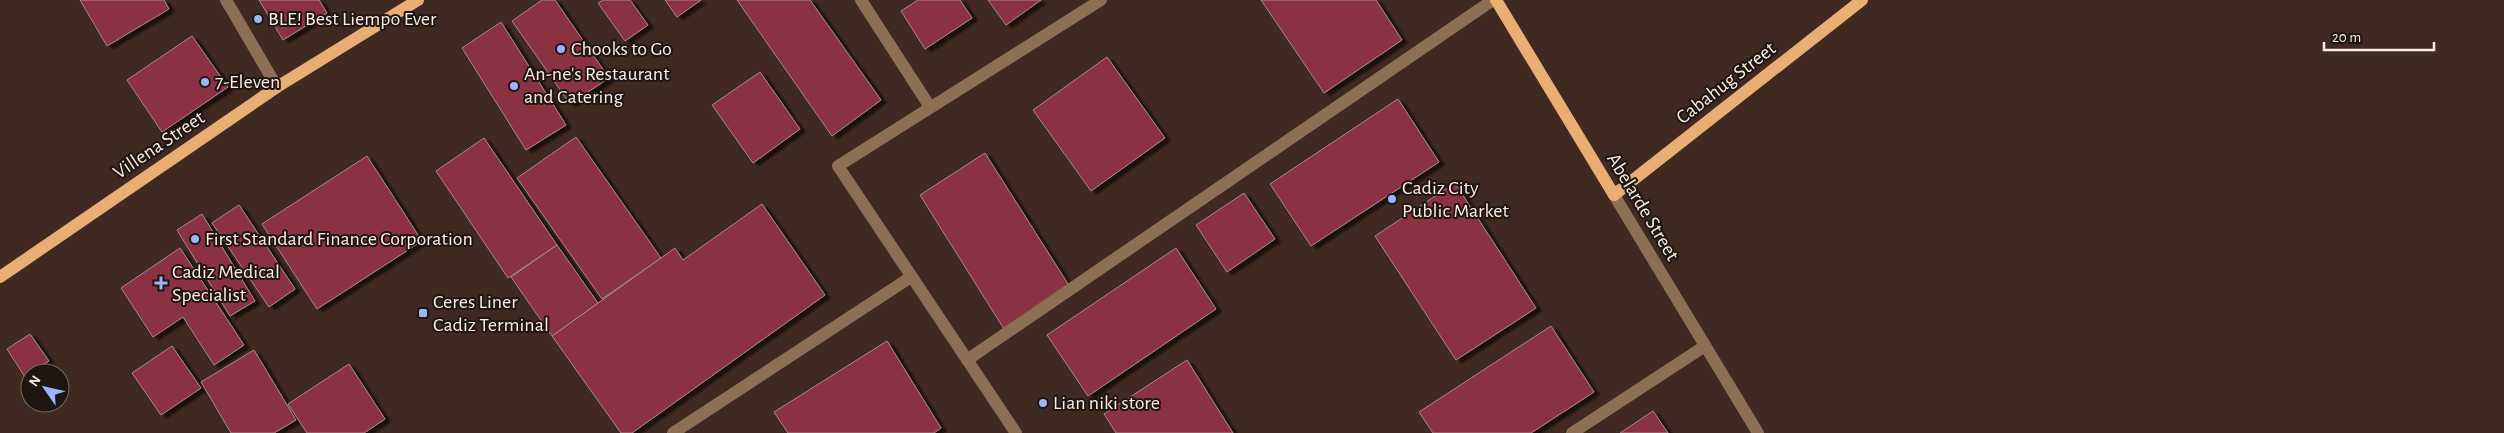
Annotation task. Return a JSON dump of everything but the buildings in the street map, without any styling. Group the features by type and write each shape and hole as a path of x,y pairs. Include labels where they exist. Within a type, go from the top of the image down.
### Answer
{"main road":[{"name":"Villena Street","path":"0,276 277,87 418,0"},
{"name":"Abelarde Street","path":"1494,0 1614,195"},
{"name":"Cabahug Street","path":"1614,195 1862,0"}],"street":[{"path":"226,0 277,87"},
{"path":"860,0 930,107"},
{"path":"1016,433 838,166 1101,0"},
{"path":"967,360 1494,0"},
{"name":"Abelarde Street","path":"1614,195 1758,433"},
{"path":"673,433 911,277"},
{"path":"1572,433 1705,346"}],"place":[{"name":"BLE! Best Liempo Ever","path":"258,19"},
{"name":"Chooks to Go","path":"561,49"},
{"name":"7-Eleven","path":"205,82"},
{"name":"An-ne's Restaurant and Catering","path":"514,86"},
{"name":"Cadiz City Public Market","path":"1392,199"},
{"name":"First Standard Finance Corporation","path":"195,239"},
{"name":"Cadiz Medical Specialist","path":"161,283"},
{"name":"Ceres Liner Cadiz Terminal","path":"423,313"},
{"name":"Lian niki store","path":"1043,403"}]}
